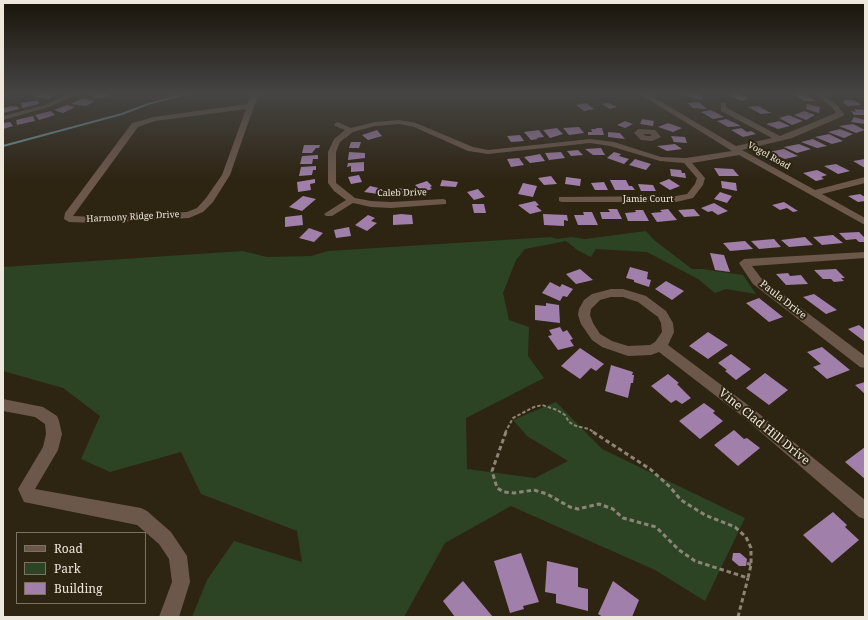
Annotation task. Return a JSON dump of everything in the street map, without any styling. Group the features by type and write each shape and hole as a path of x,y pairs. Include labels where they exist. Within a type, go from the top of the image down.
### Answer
{"street":[{"name":"Harmony Ridge Drive","path":"142,123 135,125 68,215 69,219 95,220 189,215 200,210 210,200 226,175 244,123"},
{"path":"338,124 350,130 375,124 388,123"},
{"path":"407,123 416,124 471,149 488,152 590,141 631,150 660,159 686,161 699,158 711,158 736,149 780,139 822,123"},
{"name":"Vogel Road","path":"692,123 865,222"},
{"path":"750,123 780,139"},
{"name":"Caleb Drive","path":"350,130 337,141 332,152 330,173 332,183 337,189 352,200 371,204 391,205 443,202"},
{"path":"631,150 644,138"},
{"name":"Jamie Court","path":"562,199 676,199 690,196 699,185 701,178 686,161"},
{"path":"815,193 865,180"},
{"path":"329,214 352,200"},
{"name":"Paula Drive","path":"865,255 744,263 757,281 865,363"},
{"path":"611,293 634,296 648,302 662,314 667,323 668,332 666,339 660,346 651,350 640,352 623,350 606,344 596,337 586,324 584,315 588,303 596,297 611,293"},
{"name":"Vine Clad Hill Drive","path":"660,346 747,412 865,511"},
{"path":"3,405 38,411 52,421 54,434 50,450 26,489 30,496 141,517 165,538 178,556 181,582 169,617"}],"path":[{"path":"738,617 748,578 751,565 750,548 746,537 735,527 705,515 690,506 681,500 670,487 650,469 594,432 576,426 570,422 565,414 557,410 542,404 534,406 513,418 508,425 492,471 493,479 497,488 504,492 514,493 525,490 534,490 547,494 570,507 578,509 599,504 613,510 623,518 656,527 679,550 695,561 748,578"},
{"path":"747,563 751,565"}],"green space":[{"path":"646,231 654,240 692,269 743,275 756,294 726,289 715,293 698,279 647,252 596,249 591,257 577,250 566,241 525,249 516,260 503,293 509,320 529,327 528,356 544,378 466,418 467,469 535,478 568,461 527,436 513,420 556,402 602,449 745,518 705,601 655,570 511,506 445,543 404,617 192,617 207,580 234,541 302,562 297,531 201,494 181,452 110,472 81,459 100,416 63,388 3,371 3,267 243,251 267,257 311,256 328,251 551,237 557,239 571,237 585,239"}],"building":[{"path":"3,123 11,123 13,126 3,129"},
{"path":"17,123 26,123 17,125"},
{"path":"621,123 633,124 625,128 617,125"},
{"path":"640,123 654,123 653,126"},
{"path":"668,123 682,128 673,132 658,127"},
{"path":"721,123 734,123 741,126 728,127"},
{"path":"783,123 790,126 778,129 766,124"},
{"path":"853,124 865,130 856,133 839,126"},
{"path":"579,127 584,133 569,135 563,128"},
{"path":"557,128 563,134 550,138 543,130"},
{"path":"602,128 604,135 588,135 588,132 592,132 591,129"},
{"path":"741,128 747,132 751,131 756,134 743,137 731,130"},
{"path":"840,129 853,134 844,138 828,132"},
{"path":"377,130 382,136 368,140 362,135"},
{"path":"539,130 544,137 531,140 524,132"},
{"path":"608,132 620,133 625,139 608,137"},
{"path":"829,134 843,141 832,144 815,137"},
{"path":"520,135 524,141 511,142 507,136"},
{"path":"671,136 685,137 687,143 674,142"},
{"path":"813,139 827,146 817,148 801,142"},
{"path":"351,142 361,142 359,148 349,148"},
{"path":"675,144 682,149 667,151 657,146"},
{"path":"799,144 811,149 797,153 784,147"},
{"path":"304,145 320,145 319,148 316,148 312,153 302,153"},
{"path":"601,148 605,155 593,155 585,149"},
{"path":"784,149 798,156 785,159 768,152"},
{"path":"578,150 583,155 571,156 567,151"},
{"path":"349,152 365,153 365,158 348,160"},
{"path":"561,152 565,158 549,160 545,153"},
{"path":"614,152 621,154 619,156 629,159 624,164 607,158"},
{"path":"540,154 545,161 530,163 524,157"},
{"path":"318,155 318,159 313,159 312,164 300,164 302,156"},
{"path":"519,158 524,165 511,167 507,159"},
{"path":"635,159 651,164 646,170 629,165"},
{"path":"865,159 865,168 853,161"},
{"path":"364,162 364,171 351,172 351,166 347,167 348,163"},
{"path":"836,164 850,171 838,174 824,166"},
{"path":"316,166 316,170 313,170 312,175 299,176 301,167"},
{"path":"714,168 733,169 739,176 719,176"},
{"path":"670,169 681,170 682,173 685,173 686,178 671,176"},
{"path":"817,170 827,175 821,177 824,179 816,181 803,173"},
{"path":"359,175 362,182 351,184 348,177"},
{"path":"551,176 557,184 544,185 538,178"},
{"path":"566,177 581,179 580,186 565,184"},
{"path":"315,179 315,183 310,184 311,190 298,192 297,182"},
{"path":"669,179 680,186 670,190 659,183"},
{"path":"442,180 458,182 456,187 440,186"},
{"path":"610,180 626,180 629,186 632,186 635,190 615,190"},
{"path":"427,181 432,186 430,187 432,189 423,192 415,185"},
{"path":"721,181 736,183 737,191 722,188"},
{"path":"604,182 608,190 595,190 591,183"},
{"path":"523,183 537,186 533,197 518,194"},
{"path":"638,184 653,185 656,191 641,191"},
{"path":"370,186 383,189 378,194 364,192"},
{"path":"408,188 408,194 392,195 392,189"},
{"path":"478,189 485,197 474,200 467,192"},
{"path":"720,192 732,196 727,203 714,199"},
{"path":"860,194 865,197 865,201 858,202 848,196"},
{"path":"303,196 316,199 302,211 289,207"},
{"path":"535,201 539,205 536,206 542,211 530,214 518,205"},
{"path":"784,202 798,211 793,212 787,208 780,210 772,205"},
{"path":"714,203 728,211 718,215 712,211 708,212 701,208"},
{"path":"472,204 484,204 486,213 474,213"},
{"path":"608,209 617,209 622,219 602,219 600,212 610,212"},
{"path":"668,209 677,220 657,222 651,213 662,212 660,210"},
{"path":"694,209 700,216 684,217 678,210"},
{"path":"635,210 643,210 649,221 628,221 625,213 636,212"},
{"path":"583,212 592,212 598,225 578,225 574,215 584,215"},
{"path":"543,214 567,215 568,221 564,220 564,226 544,225"},
{"path":"302,215 303,225 285,227 285,217"},
{"path":"368,215 375,218 371,221 377,223 367,231 355,225"},
{"path":"393,215 412,215 413,224 393,225"},
{"path":"349,227 351,236 336,238 334,230"},
{"path":"309,228 323,233 314,242 299,238"},
{"path":"859,232 865,238 865,242 859,242 856,239 846,240 839,233"},
{"path":"833,235 843,243 822,245 813,237"},
{"path":"805,237 813,245 789,247 781,240"},
{"path":"774,239 781,247 759,249 751,241"},
{"path":"745,241 753,249 730,251 723,243"},
{"path":"710,253 724,255 730,272 715,270"},
{"path":"630,267 648,272 647,279 651,280 649,287 626,278"},
{"path":"580,269 593,280 576,284 566,274"},
{"path":"836,269 845,278 841,278 844,281 834,282 831,279 823,279 814,270"},
{"path":"788,273 790,276 801,275 808,284 786,285 776,274"},
{"path":"666,281 684,291 672,300 655,289"},
{"path":"550,282 560,287 562,284 573,289 567,297 563,296 560,301 542,293"},
{"path":"814,294 837,310 826,314 803,297"},
{"path":"759,298 783,317 769,322 746,303"},
{"path":"546,303 559,305 560,323 535,320 535,305 546,306"},
{"path":"859,325 865,330 865,342 848,329"},
{"path":"560,327 563,332 567,330 573,339 570,340 574,346 558,350 548,336 552,335 549,330"},
{"path":"708,332 728,345 708,359 689,346"},
{"path":"822,347 850,370 827,379 813,367 821,364 807,352"},
{"path":"580,348 604,364 596,371 591,368 580,379 561,366"},
{"path":"731,354 751,369 736,380 718,363"},
{"path":"611,365 633,372 633,383 631,383 628,398 605,391"},
{"path":"765,373 788,390 769,405 746,388"},
{"path":"668,374 679,383 677,384 691,398 682,404 676,400 671,403 651,386"},
{"path":"865,382 865,394 855,385"},
{"path":"704,403 715,411 713,413 723,421 700,439 679,421"},
{"path":"734,430 744,439 747,438 760,448 738,466 714,445"},
{"path":"865,447 865,479 845,462"},
{"path":"833,512 847,525 845,527 859,540 832,563 803,535"},
{"path":"521,553 539,602 523,606 524,609 510,613 494,561"},
{"path":"733,553 740,553 747,559 746,566 739,566 732,560"},
{"path":"547,561 578,568 578,587 588,589 588,611 556,603 556,594 545,592"},
{"path":"463,581 493,617 455,617 443,601"},
{"path":"613,581 639,600 632,617 603,617 598,614"}],"waterway":[{"path":"3,146 89,123"}]}
